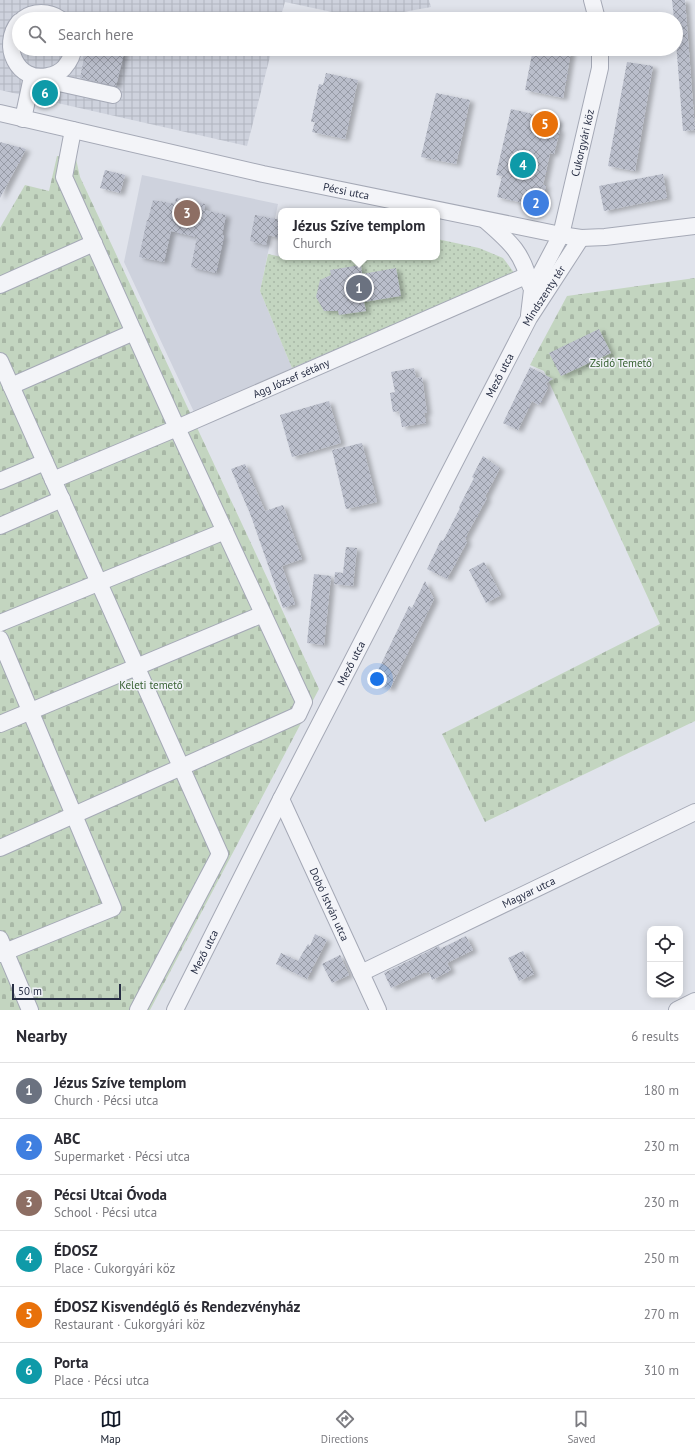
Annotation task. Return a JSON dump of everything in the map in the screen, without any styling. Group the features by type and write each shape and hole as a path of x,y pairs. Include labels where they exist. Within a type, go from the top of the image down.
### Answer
{"street":[{"path":"592,0 595,12"},
{"path":"12,33 9,43 10,54 15,64 22,71 32,76 112,96"},
{"path":"32,76 42,78 53,76 62,70 69,62 71,56"},
{"name":"Cukorgyári köz","path":"561,235 600,68 600,56"},
{"path":"23,119 32,76"},
{"name":"Pécsi utca","path":"0,114 263,174 430,208"},
{"path":"0,848 75,816 298,715 304,702 177,428 64,177 73,130"},
{"name":"Pécsi utca","path":"440,210 581,238 643,233 695,226"},
{"path":"484,219 511,243 521,257 530,282"},
{"name":"Mindszenty tér","path":"529,318 530,282 561,235"},
{"name":"Mindszenty tér","path":"529,318 581,238"},
{"path":"0,285 94,242"},
{"name":"Agg József sétány","path":"53,480 530,282"},
{"name":"Mező utca","path":"175,1010 281,799 529,318"},
{"path":"11,386 134,332"},
{"path":"0,361 220,854 138,1010"},
{"path":"0,481 45,462"},
{"path":"0,526 62,499"},
{"path":"0,623 225,531"},
{"path":"0,724 263,614"},
{"path":"0,639 75,816 112,908 2,948 30,1010"},
{"name":"Dobó István utca","path":"281,799 378,1010"},
{"name":"Magyar utca","path":"361,973 695,812"},
{"path":"677,1010 695,1001"}],"shaded area":[{"path":"0,0 429,0 431,7 404,12 332,12 285,2 282,12 12,12 12,56 270,56 247,146 0,90"},
{"path":"142,175 278,204 260,291 292,368 194,412 124,262"}],"green space":[{"name":"Keleti temető","path":"57,156 76,159 80,177 319,689 150,1010 0,1010 0,228 25,185 49,191"},
{"path":"440,240 479,248 503,258 515,274 292,368 260,291 268,254 278,256 278,260 440,260"},
{"name":"Zsidó Temető","path":"695,278 695,721 485,822 442,734 660,624 544,371 530,365 567,296"}],"building":[{"path":"672,0 685,0 695,130 683,131 677,56 683,56 683,12 673,12"},
{"path":"85,56 123,56 116,86 80,78"},
{"path":"532,56 570,56 563,98 525,90"},
{"path":"627,62 653,66 635,171 608,166"},
{"path":"326,73 358,80 345,139 312,132 315,122 311,122 319,84 323,85"},
{"path":"39,88 53,91 51,102 37,98"},
{"path":"436,93 470,100 456,164 421,157"},
{"path":"511,109 559,120 557,129 560,130 554,154 550,153 543,185 546,185 541,207 497,197 502,176 496,175"},
{"path":"0,142 26,149 0,198"},
{"path":"105,170 125,175 120,193 100,188"},
{"path":"663,174 667,198 604,211 599,186"},
{"path":"176,198 205,204 204,210 226,215 222,235 224,236 216,273 191,267 197,237 171,231 164,262 139,257 153,200 175,204"},
{"path":"255,215 278,219 278,237 268,235 266,245 250,241"},
{"path":"361,265 362,274 396,268 401,296 364,302 366,311 339,315 338,311 324,311 316,297 320,280 331,275 330,270"},
{"path":"599,329 611,353 561,376 549,353"},
{"path":"530,367 553,379 546,383 548,388 539,405 532,401 518,430 503,423"},
{"path":"414,368 416,378 422,377 427,413 424,413 426,423 402,427 399,411 393,412 390,393 395,392 391,372"},
{"path":"329,401 341,443 292,457 280,415"},
{"path":"362,443 377,502 346,509 332,450"},
{"path":"483,456 500,468 485,497 487,498 465,538 467,542 447,579 427,569 441,540 443,541 460,508 459,507 474,478 472,477"},
{"path":"245,464 265,511 283,505 302,559 282,566 295,604 283,608 251,516 231,469"},
{"path":"346,547 357,548 353,586 334,584 335,572 343,573"},
{"path":"484,562 501,595 486,603 469,570"},
{"path":"314,574 331,576 324,645 307,643"},
{"path":"425,581 434,599 390,689 373,681 409,606 412,608"},
{"path":"315,934 327,940 307,979 276,964 281,953 298,961 308,944 310,946"},
{"path":"466,936 473,950 447,963 451,970 432,980 429,972 425,972 391,988 384,973 439,946 440,949"},
{"path":"523,951 534,974 519,981 508,958"},
{"path":"340,955 349,975 332,983 322,964"}],"place":[{"name":"Porta","path":"45,93"},
{"name":"ÉDOSZ Kisvendéglő és Rendezvényház","path":"545,124"},
{"name":"ÉDOSZ","path":"523,165"},
{"name":"ABC","path":"536,203"},
{"name":"Pécsi Utcai Óvoda","path":"187,213"},
{"name":"Jézus Szíve templom","path":"359,288"}]}
